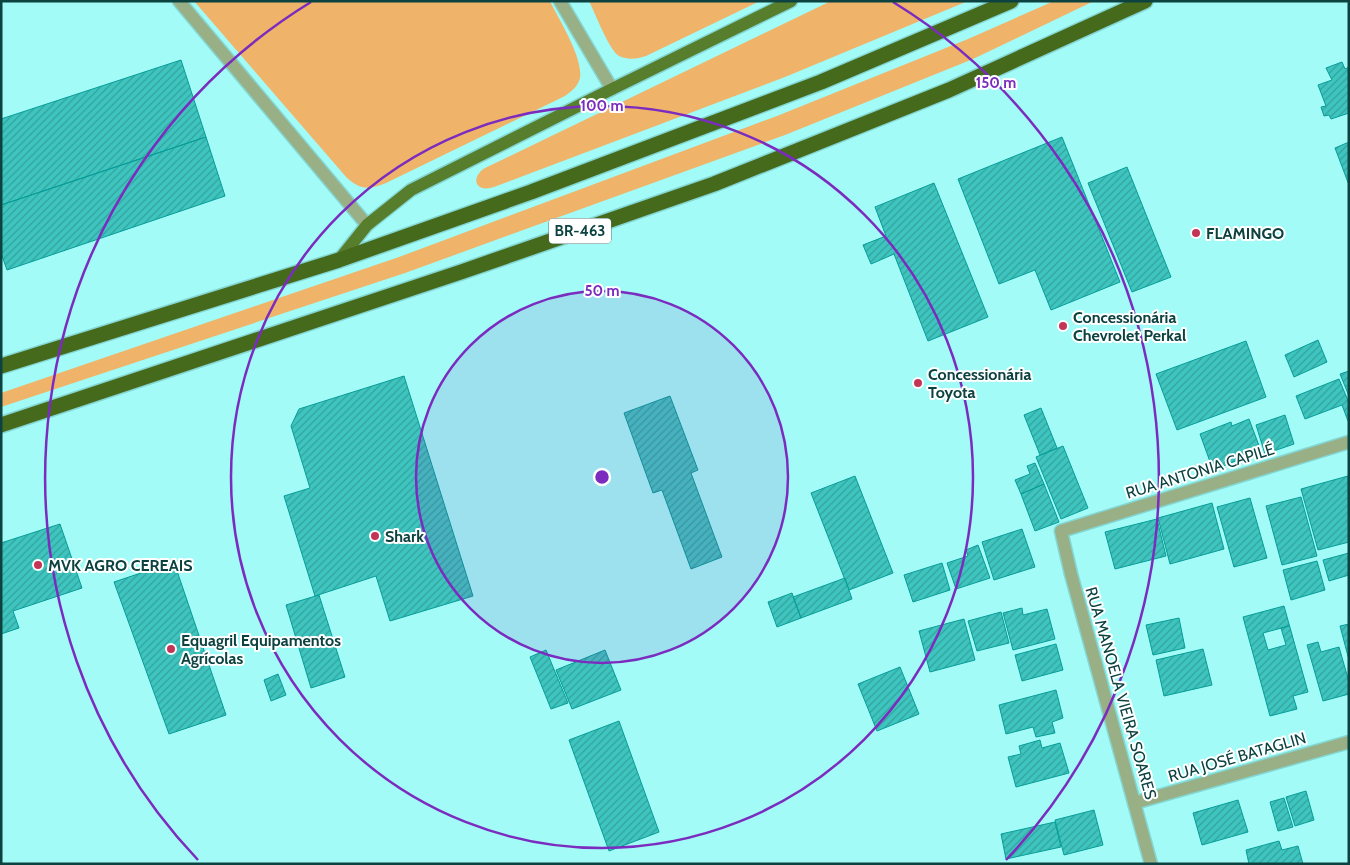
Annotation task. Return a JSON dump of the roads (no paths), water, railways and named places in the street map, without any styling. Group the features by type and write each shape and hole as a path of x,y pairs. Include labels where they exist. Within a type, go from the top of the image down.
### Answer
{"highway":[{"path":"1,366 338,260 531,192 812,86 1011,1"},
{"name":"BR-463","path":"1,425 462,272 714,184 949,90 1145,1"}],"main road":[{"path":"338,260 367,225 412,190 790,1"}],"street":[{"path":"179,1 367,225"},
{"path":"560,1 612,89"},
{"name":"RUA ANTONIA CAPILÉ","path":"1061,531 1349,442"},
{"name":"RUA MANOELA VIEIRA SOARES","path":"1061,531 1071,574 1151,864"},
{"name":"RUA JOSÉ BATAGLIN","path":"1134,803 1349,742"}],"place":[{"name":"FLAMINGO","path":"1196,233"},
{"name":"Concessionária Chevrolet Perkal","path":"1063,326"},
{"name":"Concessionária Toyota","path":"918,383"},
{"name":"Shark","path":"375,536"},
{"name":"MVK AGRO CEREAIS","path":"38,565"},
{"name":"Equagril Equipamentos Agrícolas","path":"171,649"}]}
